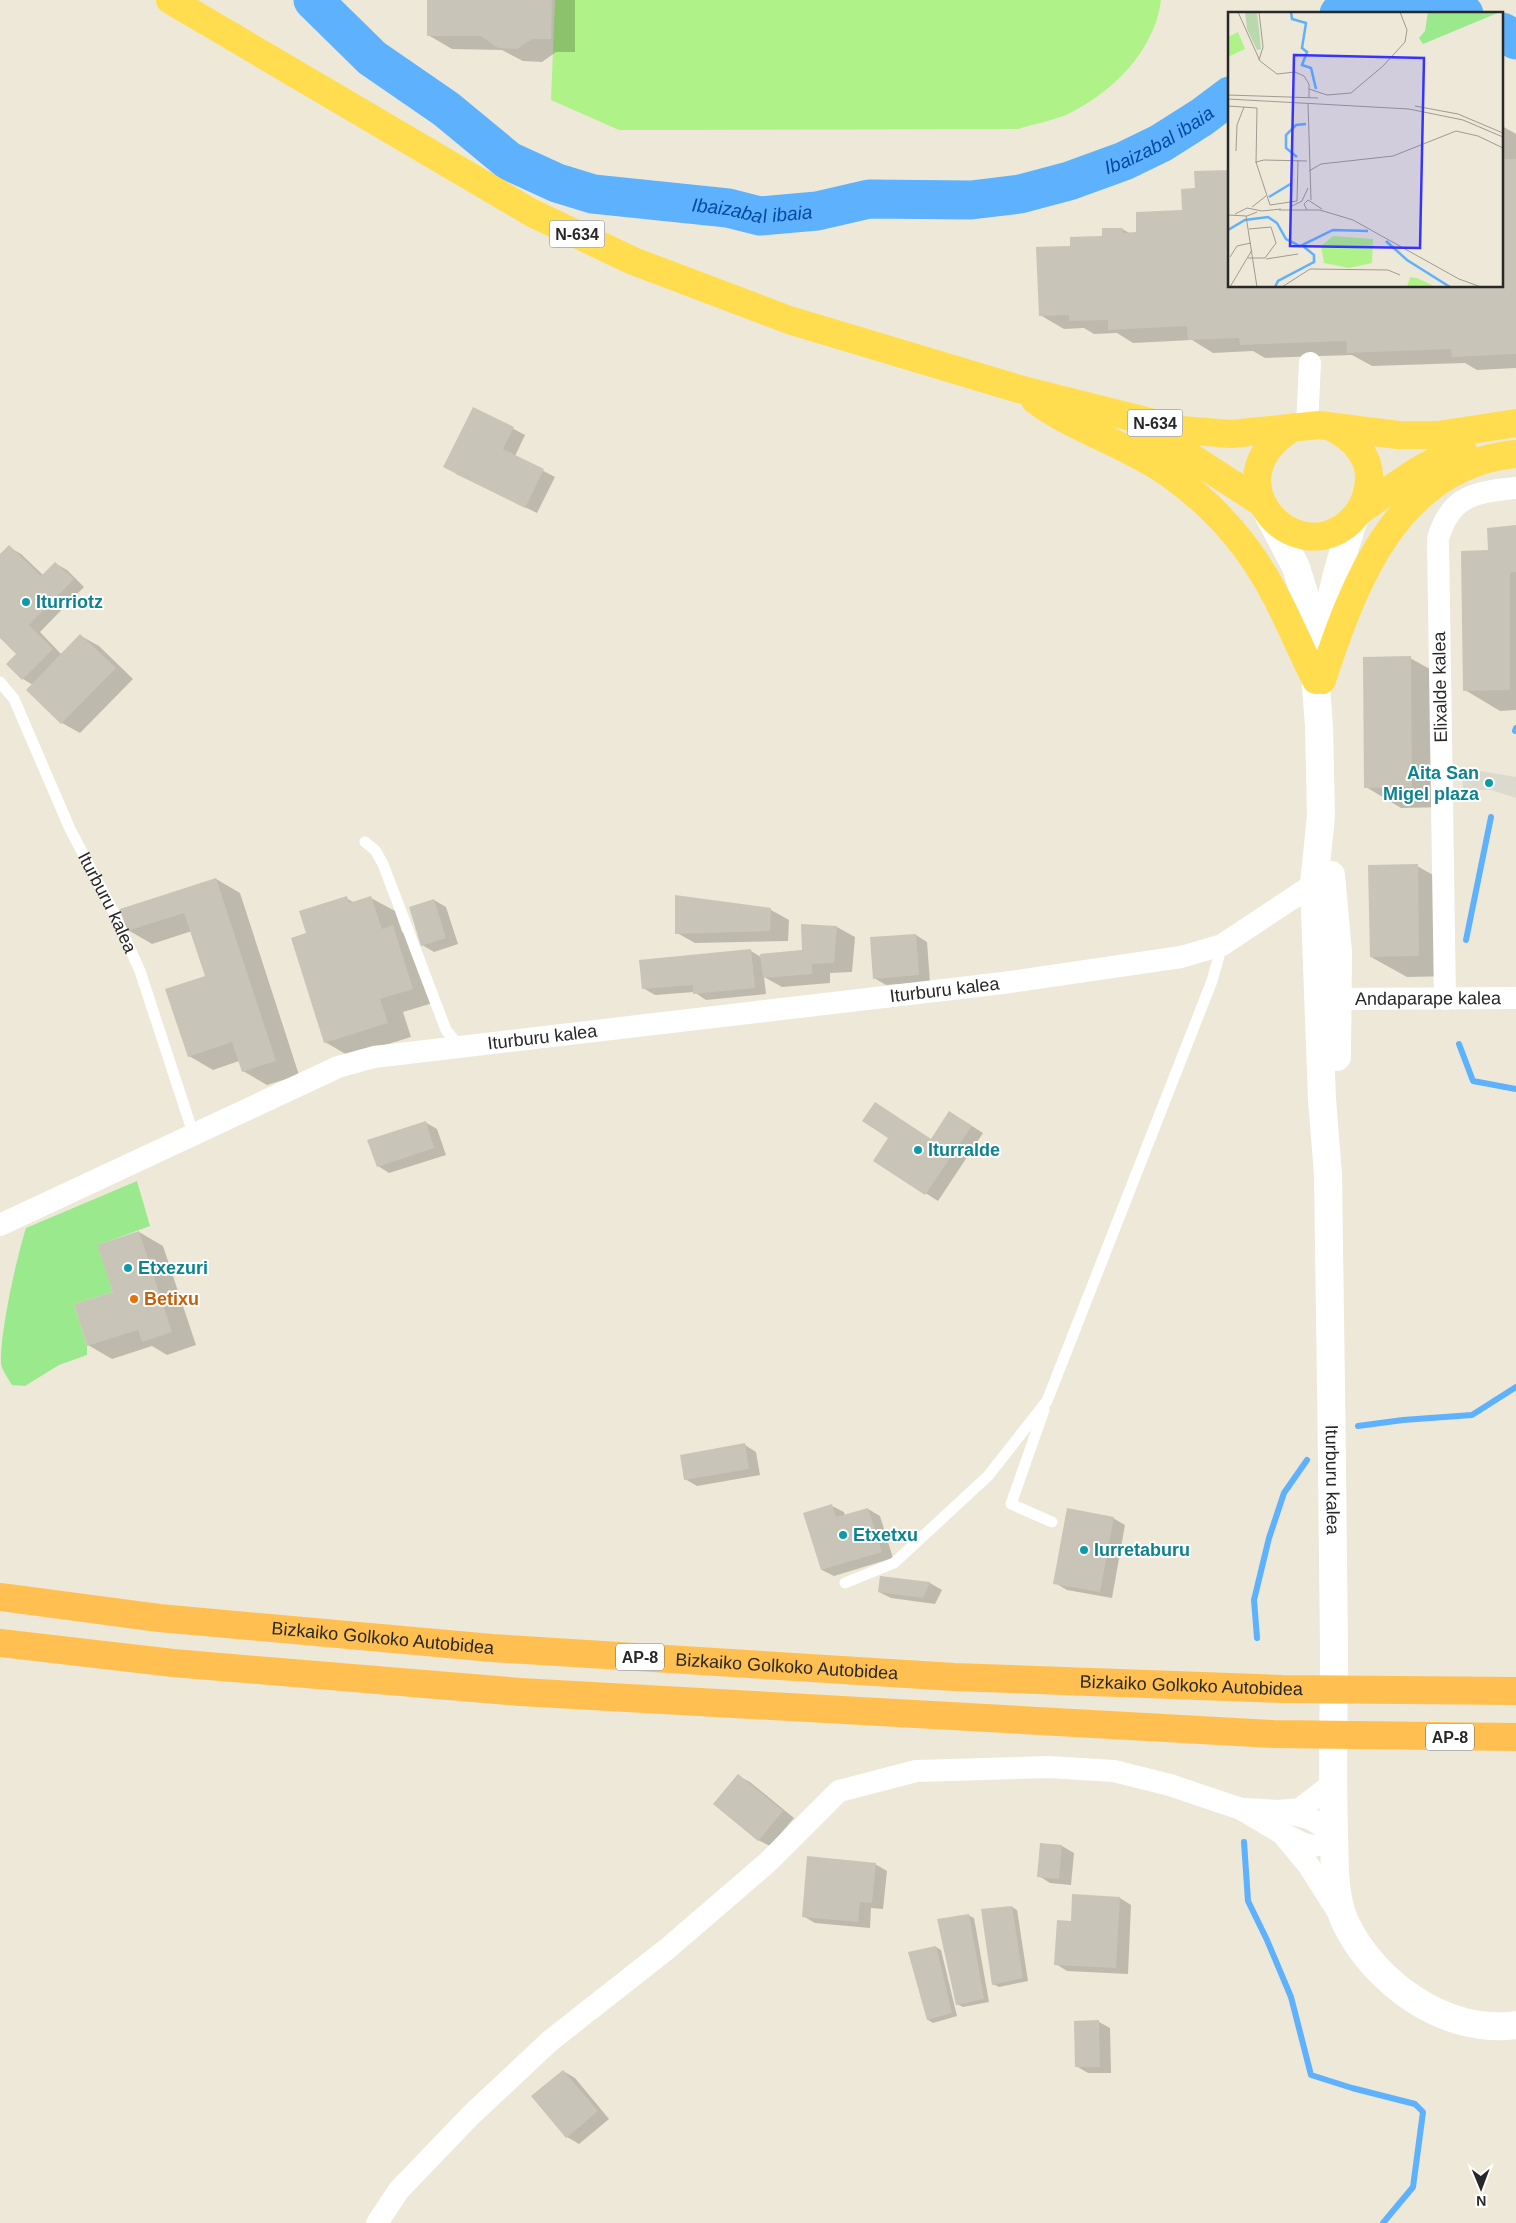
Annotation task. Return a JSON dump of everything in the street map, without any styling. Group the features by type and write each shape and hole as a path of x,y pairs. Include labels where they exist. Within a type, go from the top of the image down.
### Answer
{"highway":[{"name":"N-634","path":"170,0 532,213 633,260 789,320 1019,389 1182,430 1231,434 1311,426 1398,436 1438,436 1516,424"},
{"name":"N-634","path":"1019,389 1177,448 1265,509 1282,527 1300,535 1319,536 1338,531 1358,514 1425,466 1447,455 1516,441"},
{"path":"1019,389 1057,416 1122,445 1168,473 1214,511 1241,541 1273,590 1319,680"},
{"path":"1265,509 1257,485 1258,467 1266,450 1278,436 1311,426 1345,434 1357,446 1366,460 1369,477 1368,494 1358,514"},
{"path":"1319,680 1366,566 1393,525 1418,496 1444,476 1475,462 1516,454"},
{"name":"Bizkaiko Golkoko Autobidea","path":"0,1597 160,1618 492,1648 944,1676 1282,1689 1516,1690"},
{"name":"AP-8","path":"0,1643 173,1663 520,1692 1273,1734 1516,1737"}],"street":[{"path":"1310,363 1311,426"},
{"name":"Elixalde kalea","path":"1445,999 1438,539 1443,522 1461,500 1479,492 1516,488"},
{"path":"1265,509 1296,567 1310,616 1319,680"},
{"path":"1328,1175 1323,1106 1314,884 1321,816 1319,680 1327,611 1338,564 1358,514"},
{"path":"1321,816 1328,829 1338,952 1339,999 1337,1084 1328,1175"},
{"path":"1314,884 1328,846"},
{"name":"Iturburu kalea","path":"0,1225 193,1133 338,1067 374,1057 1003,983 1181,957 1222,945 1314,884"},
{"path":"1315,918 1324,937 1329,984 1339,999"},
{"name":"Andaparape kalea","path":"1339,999 1516,998"},
{"path":"1323,1106 1329,1081 1329,1021 1339,999"},
{"name":"Iturburu kalea","path":"1328,1175 1334,1649 1332,1784 1336,1891 1345,1921 1365,1956 1389,1982 1428,2007 1462,2021 1502,2027 1516,2025"},
{"path":"377,2223 399,2190 471,2115 550,2041 667,1949 768,1862 839,1791 916,1771 1048,1767 1114,1772 1170,1786 1241,1809 1304,1844 1314,1846 1334,1837 1309,1818 1279,1811 1241,1809"},
{"path":"1279,1811 1300,1808 1332,1784"},
{"path":"1283,1834 1309,1866 1328,1900 1345,1921"}],"lane":[{"name":"Iturburu kalea","path":"0,682 14,699 70,830 114,911 140,971 193,1133"},
{"path":"365,842 375,850 383,864 446,1030 459,1046"},
{"path":"1052,1522 1010,1504 1047,1402 1212,981 1222,945"},
{"path":"846,1583 894,1564 988,1476 1047,1402"}],"green space":[{"path":"555,0 1161,0 1157,19 1150,37 1128,69 1114,83 1083,106 1066,115 1018,129 619,130 551,100"},
{"path":"137,1181 150,1226 98,1245 113,1292 74,1304 87,1346 87,1355 59,1365 25,1386 12,1385 1,1364 1,1350 9,1296 26,1228"}],"shaded area":[{"name":"Aita San Migel plaza","path":"1462,768 1516,777 1516,798 1491,790 1463,790"}],"building":[{"path":"427,0 552,0 551,39 532,39 517,49 498,48 481,36 427,36"},
{"path":"1504,159 1516,159 1516,354 1452,357 1451,349 1347,353 1346,341 1240,345 1239,338 1188,340 1187,326 1108,330 1108,320 1069,321 1069,315 1039,316 1036,247 1070,246 1070,237 1102,236 1102,228 1123,228 1123,233 1136,232 1136,212 1182,210 1181,189 1195,188 1194,171 1228,170 1228,288 1504,288"},
{"path":"473,407 514,427 503,449 544,469 525,508 443,467"},
{"path":"1516,525 1516,572 1510,573 1510,690 1463,691 1461,551 1488,550 1487,528"},
{"name":"Iturriotz","path":"9,545 41,576 55,562 74,579 29,625 53,649 22,680 6,664 16,654 0,638 0,554"},
{"path":"80,634 116,668 61,724 26,690"},
{"path":"1411,656 1412,787 1364,788 1363,657"},
{"path":"1418,864 1419,956 1370,957 1368,865"},
{"path":"216,878 276,1061 242,1072 232,1042 188,1057 165,989 205,976 184,913 127,931 120,909"},
{"path":"675,895 771,908 770,931 675,934"},
{"path":"347,896 349,903 371,896 382,929 393,925 413,989 380,999 388,1023 324,1043 291,938 306,933 299,911"},
{"path":"434,899 446,938 421,946 409,907"},
{"path":"801,924 837,926 834,963 812,964 812,974 763,978 760,954 802,950"},
{"path":"916,934 919,975 873,979 870,937"},
{"path":"751,949 755,988 693,994 693,985 642,989 639,960"},
{"name":"Iturralde","path":"875,1102 931,1139 949,1111 972,1126 925,1195 873,1161 888,1138 862,1121"},
{"path":"426,1121 434,1148 377,1167 367,1140"},
{"name":"Etxezuri","path":"139,1231 172,1332 142,1342 138,1330 87,1346 74,1304 113,1292 97,1245"},
{"path":"745,1443 749,1469 684,1480 680,1455"},
{"name":"Etxetxu","path":"832,1504 836,1517 868,1508 882,1552 821,1570 803,1513"},
{"name":"Iurretaburu","path":"1067,1508 1114,1517 1100,1592 1053,1584"},
{"path":"880,1576 930,1582 923,1598 878,1592"},
{"path":"738,1774 783,1811 758,1841 713,1804"},
{"path":"1040,1843 1062,1845 1059,1879 1037,1877"},
{"path":"807,1856 876,1863 872,1903 860,1902 858,1922 802,1917"},
{"path":"1072,1894 1120,1897 1116,1968 1054,1965 1057,1920 1071,1921"},
{"path":"1012,1906 1023,1978 992,1985 981,1909"},
{"path":"969,1914 984,1999 956,2005 937,1919"},
{"path":"936,1946 952,2013 927,2020 908,1952"},
{"path":"1099,2020 1100,2067 1075,2067 1074,2021"},
{"path":"563,2070 598,2111 566,2138 531,2096"}],"waterway":[{"name":"Ibaizabal ibaia","path":"313,0 372,58 446,109 509,161 557,183 593,194 728,208 760,216 817,211 869,199 971,200 1020,194 1069,181 1124,161 1161,143 1202,117 1228,98"},
{"name":"Ibaizabal ibaia","path":"1344,12 1365,7 1382,6 1419,7 1456,12"},
{"name":"Ibaizabal ibaia","path":"1504,33 1516,40"},
{"path":"1466,940 1491,817"},
{"path":"1459,1044 1473,1081 1516,1089"},
{"path":"1358,1426 1403,1420 1472,1415 1516,1387"},
{"path":"1257,1638 1254,1600 1269,1538 1284,1493 1307,1460"},
{"path":"1244,1842 1248,1901 1291,1997 1311,2075 1352,2088 1415,2104 1423,2112 1413,2187 1383,2223"}],"place":[{"name":"Iturriotz","path":"26,602"},
{"name":"Aita San Migel plaza","path":"1489,783"},
{"name":"Iturralde","path":"918,1150"},
{"name":"Etxezuri","path":"128,1268"},
{"name":"Betixu","path":"134,1299"},
{"name":"Etxetxu","path":"843,1535"},
{"name":"Iurretaburu","path":"1084,1550"}]}
